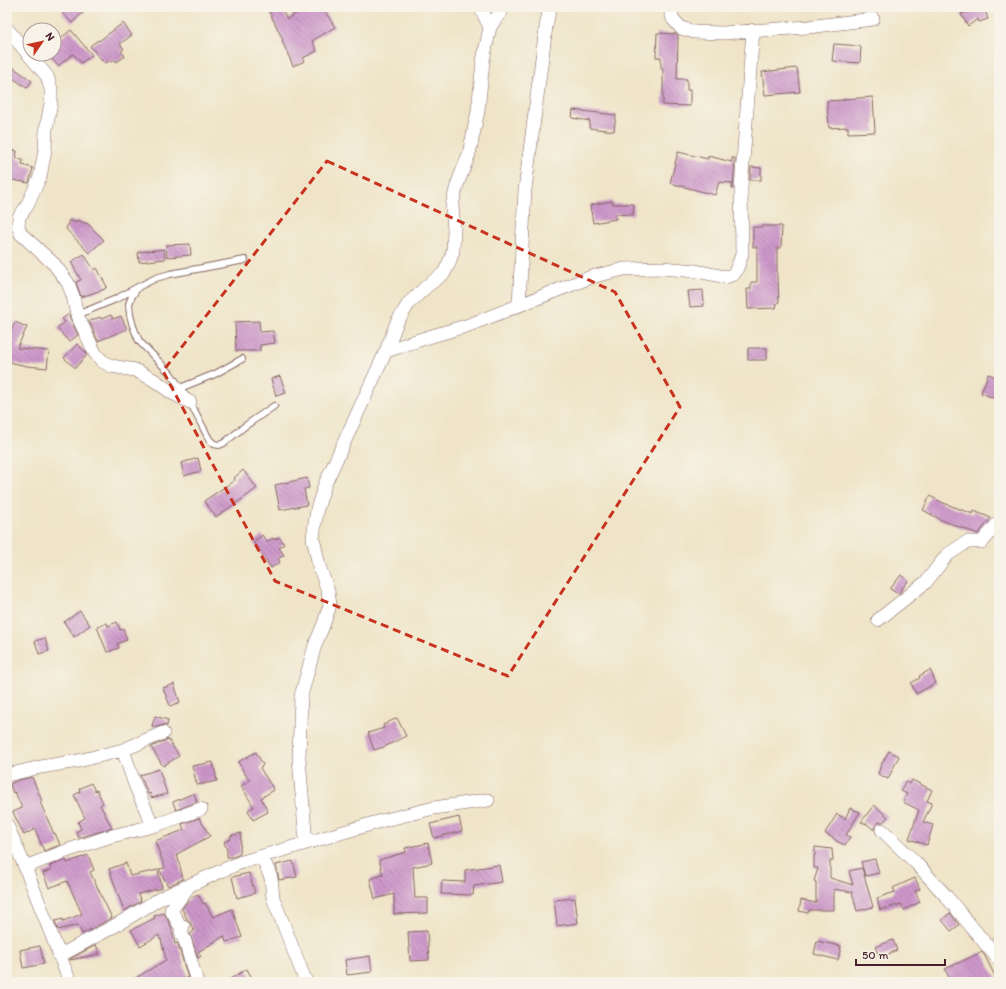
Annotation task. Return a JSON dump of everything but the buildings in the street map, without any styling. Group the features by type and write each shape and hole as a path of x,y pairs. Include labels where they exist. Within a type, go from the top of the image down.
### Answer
{"street":[{"path":"480,7 490,27"},
{"path":"306,843 299,758 301,696 315,645 330,605 328,591 319,566 313,538 317,509 325,484 386,351 397,322 409,303 444,273 449,263 453,251 454,230 452,205 457,185 469,154 478,112 482,61 490,27 504,7"},
{"path":"519,305 525,189 546,27 550,7"},
{"path":"669,7 673,19 681,28 694,32 723,33 808,27 873,19"},
{"path":"386,351 469,326 591,277 624,269 662,268 696,271 726,277 734,274 742,254 741,188 754,30"},
{"path":"9,36 47,76 51,89 51,103 40,177 27,206 19,217 18,226 21,234 54,264 68,283 78,315 95,353 102,361 111,366 135,370 154,380 172,393 190,402"},
{"path":"7,232 21,234"},
{"path":"878,620 926,582 947,555 967,542 982,542 999,522"},
{"path":"7,774 78,761 123,750 163,733"},
{"path":"123,750 135,785 153,826"},
{"path":"59,956 118,924 161,898 239,863 381,821 434,808 488,800"},
{"path":"26,867 66,851 108,837 153,826 201,809"},
{"path":"7,825 26,867 70,982"},
{"path":"882,830 916,863 946,896 999,960"},
{"path":"262,856 271,878 273,898 306,982"},
{"path":"190,884 171,910 179,924 184,926 181,931 197,982"}],"lane":[{"path":"78,315 109,302 156,278 245,260"},
{"path":"138,287 129,304 130,316 139,341 170,373 190,402 209,439 214,444 219,445 224,443 274,406"},
{"path":"180,388 215,374 242,359"}],"highlighted area":[{"path":"327,161 615,292 680,407 508,676 275,581 163,371"}]}
